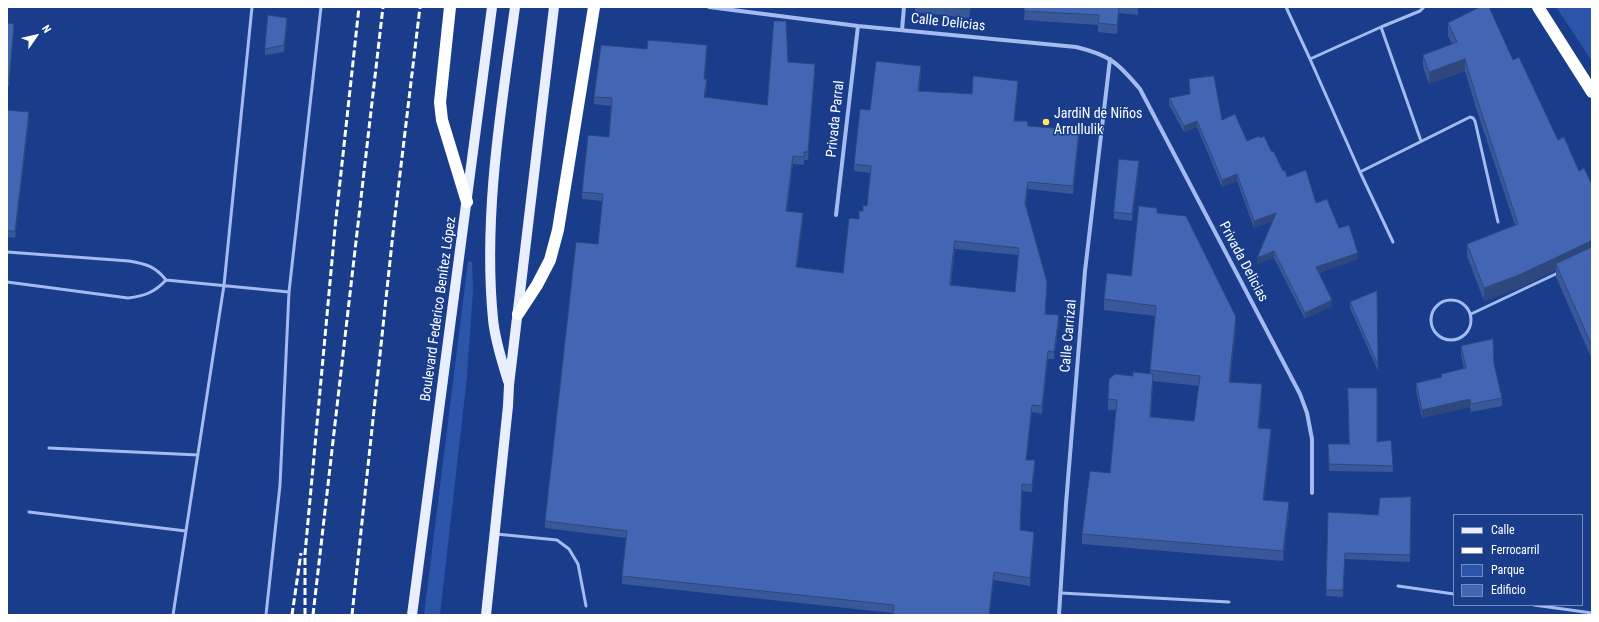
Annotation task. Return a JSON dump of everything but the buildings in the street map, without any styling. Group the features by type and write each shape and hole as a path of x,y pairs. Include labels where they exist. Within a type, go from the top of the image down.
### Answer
{"highway":[{"path":"450,7 440,102 442,120 467,202"},
{"path":"518,314 537,285 550,260 558,230 594,7"},
{"path":"1538,7 1592,92"}],"main road":[{"name":"Boulevard Federico Benítez López","path":"412,615 492,7"},
{"path":"509,385 498,348 493,320 491,238 492,185 515,7"},
{"path":"486,615 509,385 554,7"}],"street":[{"name":"Calle Delicias","path":"709,7 858,26 1076,47 1101,54 1110,59"},
{"path":"902,30 904,7"},
{"name":"Privada Parral","path":"836,215 858,26"},
{"name":"Privada Delicias","path":"1110,59 1124,70 1140,89 1300,394 1308,413 1312,439 1312,493"},
{"name":"Calle Carrizal","path":"1060,615 1066,504 1085,271 1110,59"}],"lane":[{"path":"173,615 224,285 252,7"},
{"path":"266,615 280,485 290,292 321,7"},
{"path":"1286,7 1360,172 1394,242"},
{"path":"1310,59 1420,11 1424,7"},
{"path":"1381,27 1421,141"},
{"path":"1360,172 1467,118 1473,118 1475,121 1498,222"},
{"path":"7,252 144,264 155,268 166,280 290,292"},
{"path":"1471,314 1564,270"},
{"path":"7,282 128,298 142,297 151,293 166,280"},
{"path":"1448,300 1462,303 1471,314 1470,328 1461,338 1447,340 1435,333 1431,320 1435,307 1448,300"},
{"path":"49,448 198,455"},
{"path":"29,512 186,531"},
{"path":"495,534 557,540 569,549 578,564 586,606"},
{"path":"1398,586 1453,594"},
{"path":"1061,593 1229,602"},
{"path":"1541,606 1592,613"}],"green space":[{"path":"1556,7 1592,7 1592,61"},
{"path":"468,261 472,262 473,290 467,377 440,615 424,615"}],"railway":[{"path":"305,615 305,554 335,228 359,7"},
{"path":"313,615 383,7"},
{"path":"352,615 394,224 420,7"},
{"path":"292,615 301,553"}],"place":[{"name":"JardiN de Niños Arrullulik","path":"1046,122"}]}
